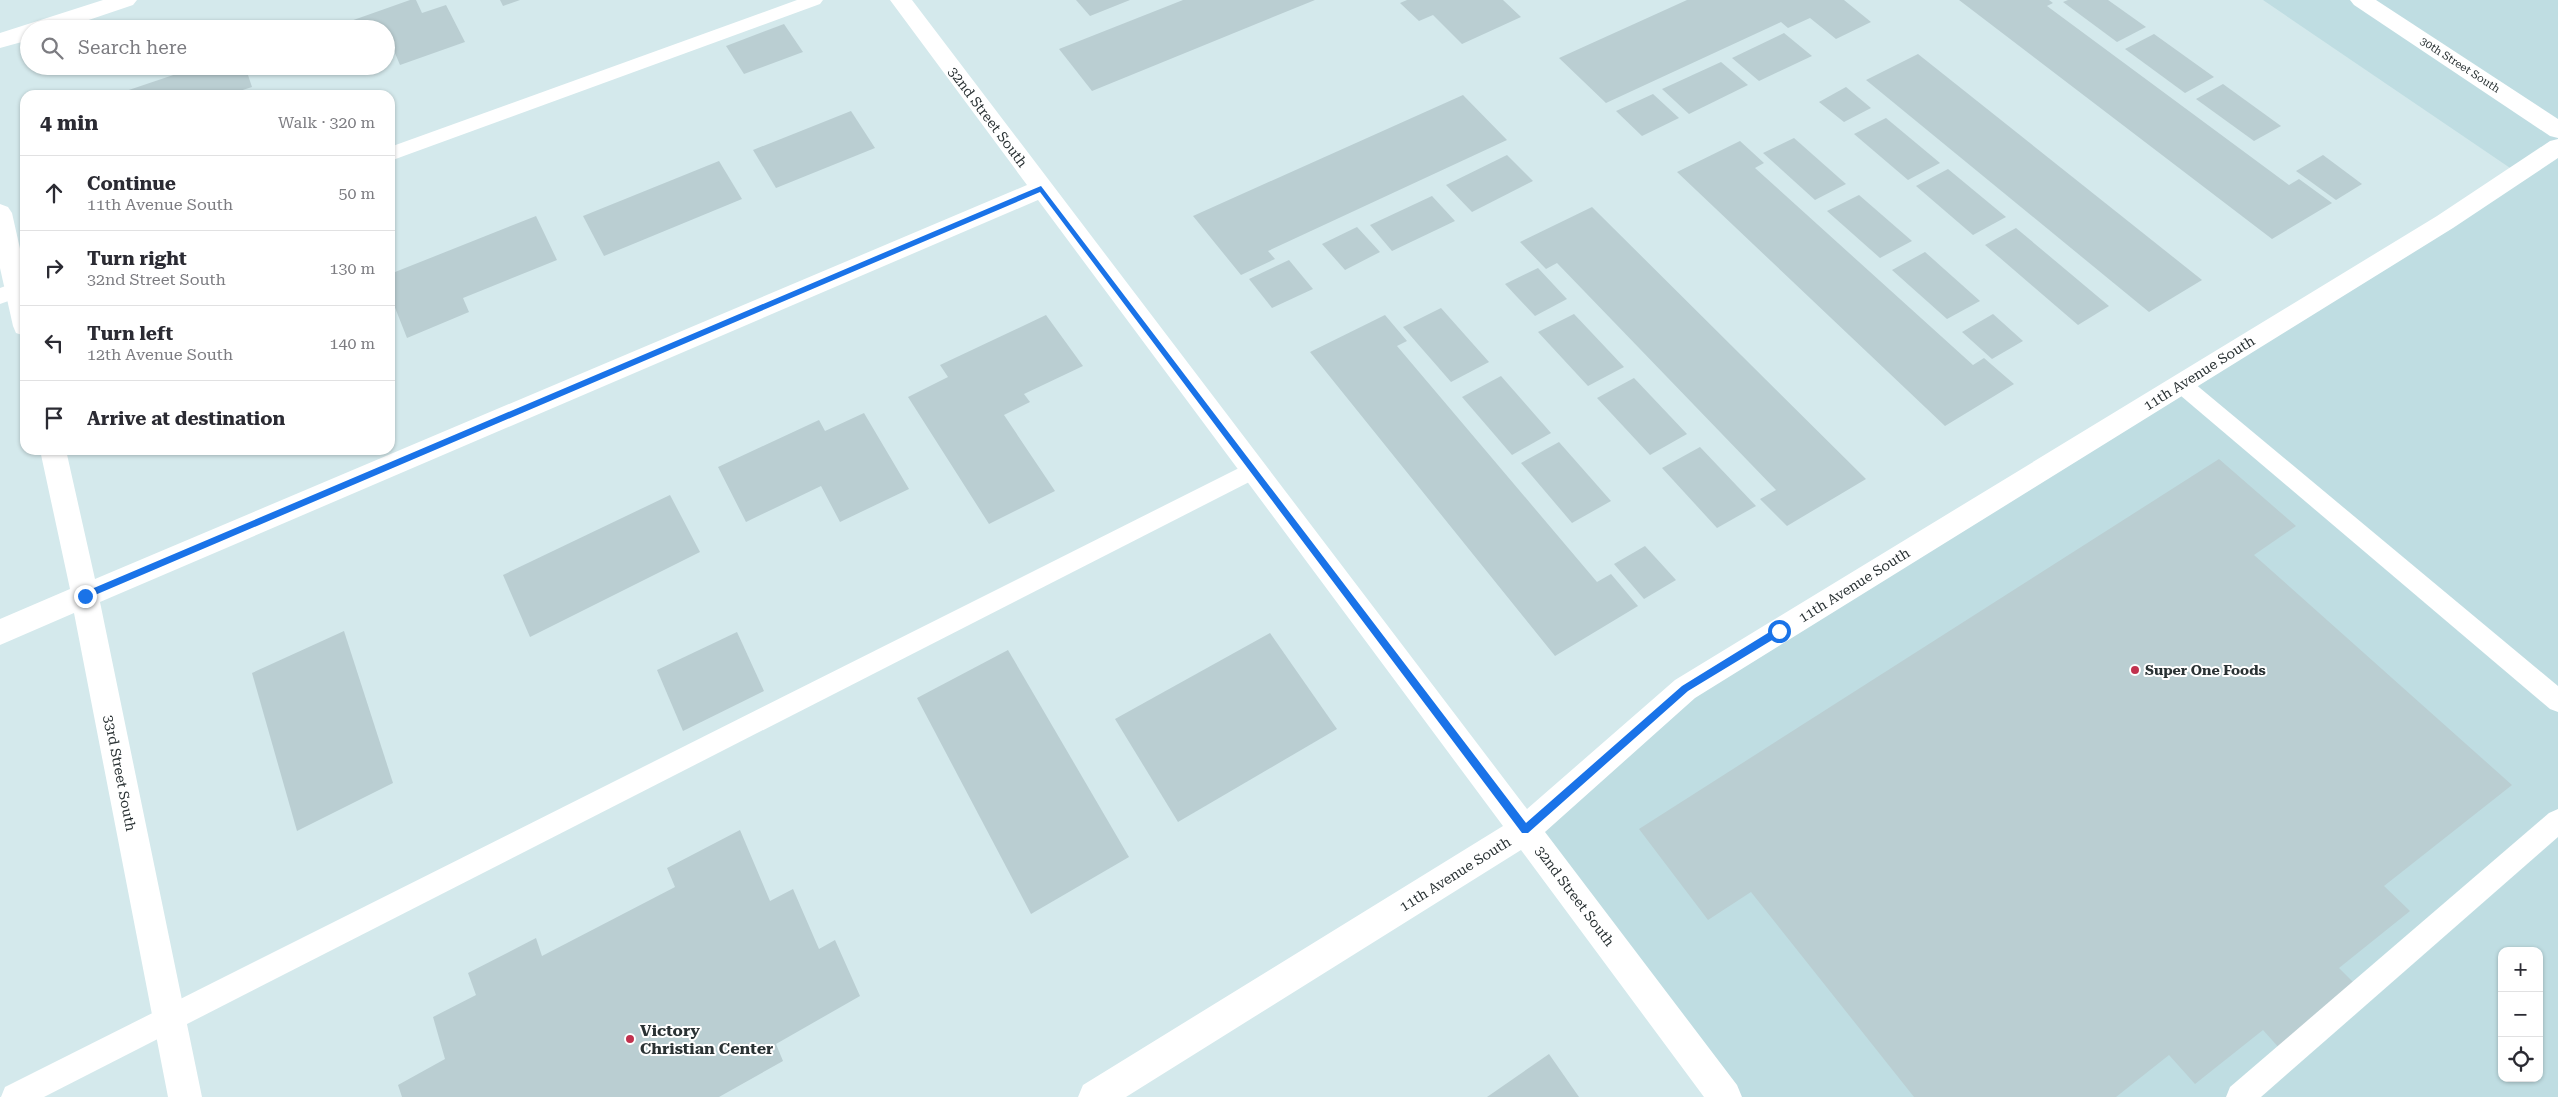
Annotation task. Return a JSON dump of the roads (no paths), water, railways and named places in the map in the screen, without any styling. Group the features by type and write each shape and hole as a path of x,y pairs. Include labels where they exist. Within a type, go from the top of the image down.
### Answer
{"street":[{"path":"65,20 126,0"},
{"name":"32nd Street South","path":"901,0 1041,189 1725,1097"},
{"name":"30th Street South","path":"2361,0 2558,130"},
{"path":"0,41 20,35"},
{"name":"11th Avenue South","path":"1095,1097 1525,830 1685,689 2445,222 2558,148"},
{"path":"0,632 1041,189"},
{"path":"0,213 14,291 20,310"},
{"name":"33rd Street South","path":"54,455 85,596 185,1097"}],"lane":[{"path":"395,152 814,0"},
{"path":"2181,384 2558,701"},
{"path":"15,1097 1253,470"},
{"path":"2240,1097 2558,821"}],"place":[{"name":"Super One Foods","path":"2135,670"},
{"name":"Victory Christian Center","path":"630,1039"}]}
